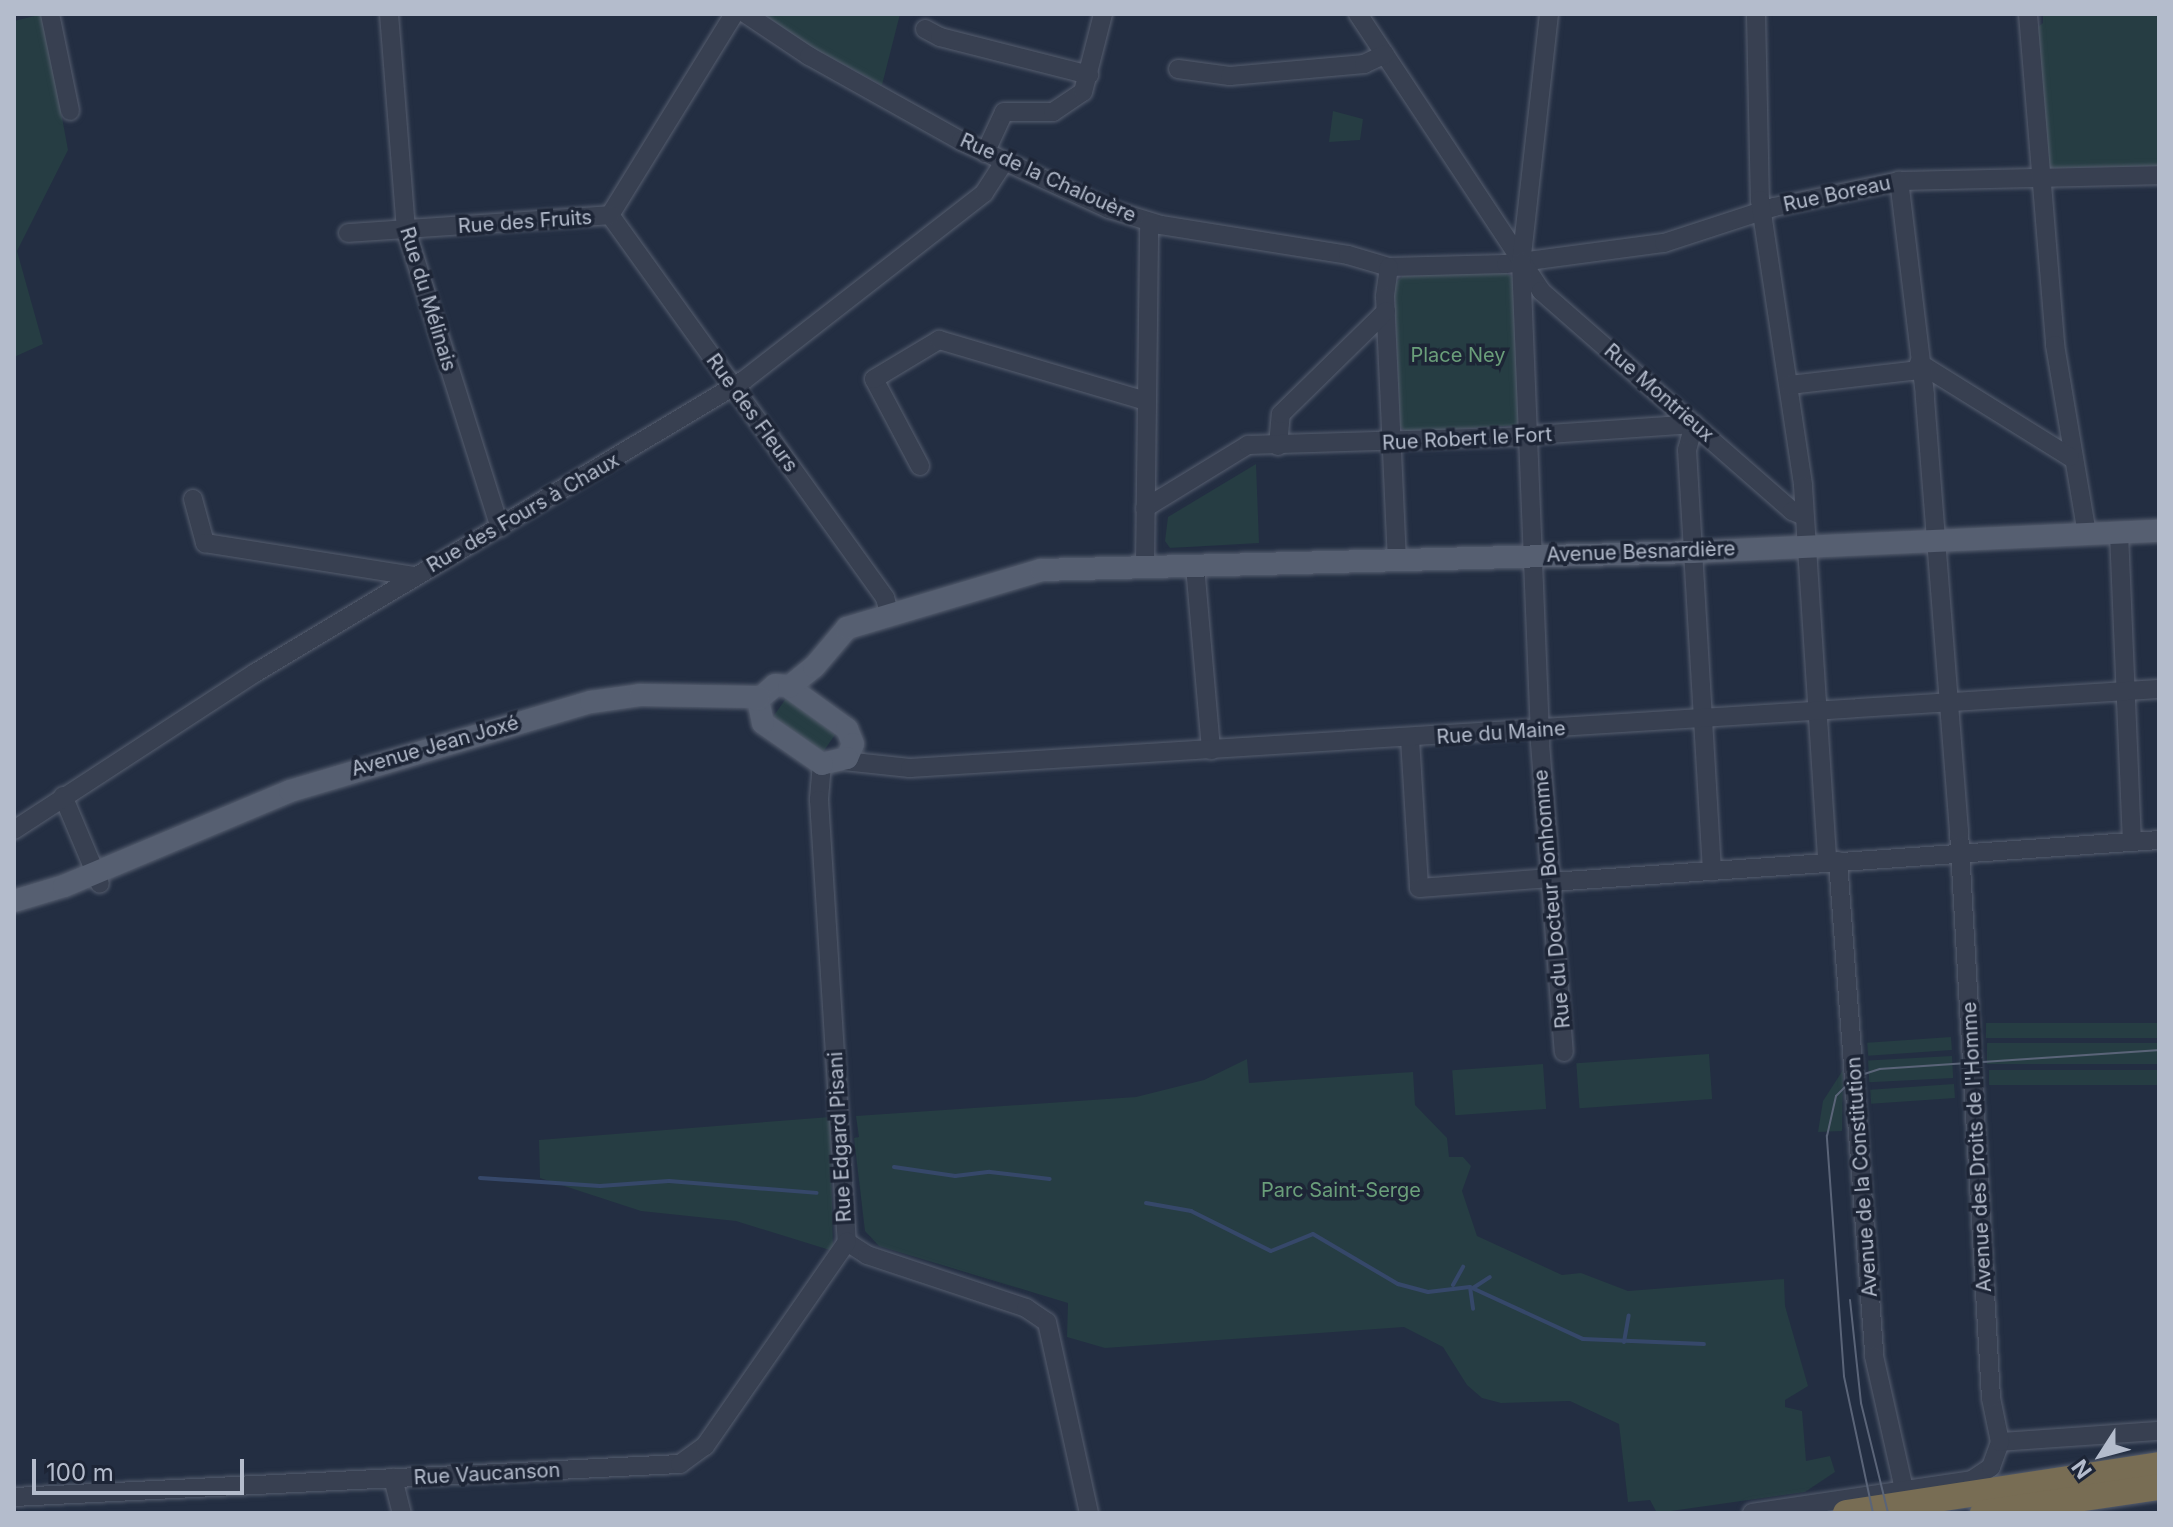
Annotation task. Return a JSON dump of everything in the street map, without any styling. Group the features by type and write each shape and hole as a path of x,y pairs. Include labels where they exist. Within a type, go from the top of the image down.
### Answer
{"highway":[{"path":"1846,1513 2024,1489 2159,1465"},
{"path":"1983,1513 2159,1487"},
{"path":"2024,1489 2062,1501"},
{"path":"2093,1513 2159,1503"}],"main road":[{"name":"Avenue Besnardière","path":"1195,566 1692,552 1935,538 2159,531"},
{"path":"789,687 821,659 847,628 889,612 1041,570 1195,566"},
{"path":"821,659 818,690 823,711"},
{"path":"772,686 789,687 852,737 833,762 763,723 758,705 772,686"},
{"name":"Avenue Jean Joxé","path":"14,917 141,859 180,847 183,839 255,804 343,773 591,702 640,695 758,705"},
{"name":"Avenue Jean Joxé","path":"14,901 98,878"}],"street":[{"path":"50,14 70,111"},
{"name":"Rue du Mélinais","path":"389,14 406,230 500,528"},
{"name":"Rue des Fruits","path":"348,233 610,215 734,14"},
{"name":"Rue de la Chalouère","path":"746,14 809,56 985,153 1149,223 1348,255 1389,267 1521,262"},
{"path":"985,153 1004,112 1053,112 1083,92 1103,14"},
{"name":"Rue Montrieux","path":"1358,14 1541,291 1792,511 1804,516"},
{"name":"Rue du Docteur Bonhomme","path":"1549,14 1521,262 1550,880 1564,1052"},
{"name":"Avenue de la Constitution","path":"1756,14 1763,211 1790,385 1804,516 1816,711 1833,861 1874,1356 1904,1489"},
{"path":"2028,14 2055,345 2070,457 2087,534"},
{"path":"925,29 940,37 1089,75"},
{"path":"1178,69 1230,76 1364,64 1385,54"},
{"name":"Rue des Fours à Chaux","path":"14,830 198,708 413,576 500,528 734,387 984,193 1004,162"},
{"name":"Rue Boreau","path":"1521,262 1664,243 1763,211 1899,181 2159,175"},
{"name":"Avenue des Droits de l'Homme","path":"1899,181 1935,538 1958,853 1991,1398 2000,1442"},
{"name":"Rue des Fleurs","path":"610,215 885,598 889,612"},
{"path":"1145,566 1149,223"},
{"path":"1389,267 1386,311 1397,561"},
{"path":"1278,446 1281,414 1386,311"},
{"path":"920,466 874,379 939,340 1146,401"},
{"path":"1790,385 1919,366 2070,457"},
{"path":"1694,424 1687,450 1699,719 1712,871"},
{"name":"Rue Robert le Fort","path":"1145,508 1241,446 1529,436 1694,424"},
{"path":"193,499 205,543 413,576"},
{"path":"2119,533 2132,841"},
{"path":"1195,566 1211,750"},
{"name":"Rue du Maine","path":"833,762 904,768 1410,739 2159,689"},
{"path":"1410,739 1419,888 2159,840"},
{"name":"Rue Edgard Pisani","path":"833,762 819,800 847,1242 867,1255 1026,1308 1047,1322 1089,1513"},
{"path":"63,796 98,878"},
{"name":"Rue Vaucanson","path":"14,1497 689,1461 705,1446 847,1242"},
{"path":"1752,1513 1983,1475 1997,1458 2000,1442 2159,1431"},
{"path":"393,1478 402,1513"}],"green space":[{"path":"43,14 68,150 17,251 43,344 14,357 14,21"},
{"path":"764,14 900,14 882,85 806,44"},
{"path":"2043,14 2159,14 2159,166 2049,168 2037,28 2043,23"},
{"path":"1333,111 1363,119 1360,140 1329,142"},
{"name":"Place Ney","path":"1504,272 1514,278 1520,425 1406,432 1400,426 1394,284 1403,276"},
{"path":"1256,464 1259,543 1170,548 1165,541 1168,517"},
{"path":"787,697 837,732 823,752 773,717"},
{"path":"1986,1023 2159,1023 2159,1038 1986,1038"},
{"path":"1951,1037 1952,1050 1868,1056 1867,1043"},
{"path":"1987,1043 2159,1043 2159,1064 1987,1064"},
{"path":"1709,1054 1712,1099 1579,1108 1576,1063"},
{"path":"1952,1056 1953,1078 1869,1082 1868,1060"},
{"name":"Parc Saint-Serge","path":"1247,1059 1249,1083 1413,1072 1415,1105 1447,1138 1449,1157 1463,1157 1471,1166 1462,1191 1477,1236 1562,1275 1581,1273 1628,1291 1784,1279 1785,1306 1808,1386 1785,1400 1785,1407 1802,1411 1806,1461 1830,1456 1835,1472 1805,1492 1657,1513 1650,1500 1628,1502 1619,1424 1570,1401 1501,1403 1482,1398 1467,1385 1443,1347 1404,1327 1105,1348 1067,1337 1068,1303 879,1246 865,1231 854,1138 859,1137 856,1116 1136,1097 1204,1080"},
{"path":"1543,1064 1546,1109 1455,1115 1452,1070"},
{"path":"1843,1070 1842,1131 1818,1132 1823,1101"},
{"path":"1989,1070 2159,1070 2159,1085 1989,1085"},
{"path":"1954,1084 1955,1098 1871,1104 1870,1090"},
{"path":"830,1117 833,1251 736,1221 641,1211 540,1178 539,1140"}],"waterway":[{"path":"894,1167 955,1176 990,1172 1050,1179"},
{"path":"480,1178 600,1186 669,1181 817,1193"},
{"path":"1146,1203 1191,1211 1271,1251 1313,1234 1398,1284 1428,1292 1470,1287 1583,1339 1704,1344"},
{"path":"1453,1285 1463,1267"},
{"path":"1473,1288 1490,1277"},
{"path":"1470,1287 1473,1309"},
{"path":"1624,1342 1629,1315"}],"tram line":[{"path":"1873,1513 1844,1376 1827,1136 1836,1096 1855,1077 1880,1069 2159,1050"},
{"path":"1850,1300 1861,1403 1888,1513"}]}
